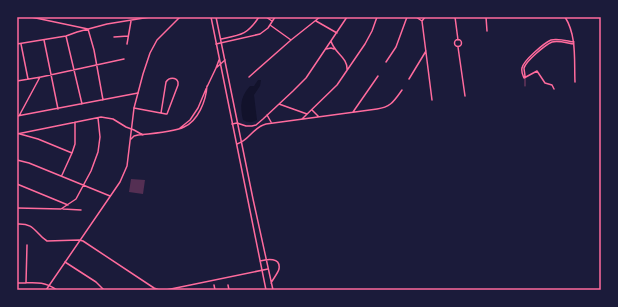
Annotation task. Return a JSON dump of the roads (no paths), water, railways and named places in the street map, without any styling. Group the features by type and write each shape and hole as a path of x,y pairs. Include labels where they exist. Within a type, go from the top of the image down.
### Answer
{"street":[{"path":"31,17 88,29"},
{"path":"17,44 66,36 107,24 150,17"},
{"path":"46,290 126,171 134,108 143,74 157,40 180,17"},
{"path":"211,17 266,290"},
{"path":"216,17 273,290"},
{"path":"221,39 240,35 247,31 258,17"},
{"path":"266,17 272,21"},
{"path":"216,44 250,37 263,32 275,17"},
{"path":"249,77 320,17"},
{"path":"232,124 237,123 246,126 255,125 301,84 347,17"},
{"path":"302,119 337,85 365,44 377,17"},
{"path":"386,62 396,47 407,17"},
{"path":"416,17 422,21"},
{"path":"425,17 422,21 432,100"},
{"path":"455,17 458,40 462,43 458,47"},
{"path":"486,17 488,31"},
{"path":"565,17 570,27 574,43 575,82"},
{"path":"127,44 131,20"},
{"path":"316,21 337,33"},
{"path":"270,25 291,40"},
{"path":"88,29 94,50 103,100"},
{"path":"247,31 250,37"},
{"path":"66,36 82,104"},
{"path":"114,37 128,36"},
{"path":"44,40 58,109"},
{"path":"458,40 454,44 458,47 465,96"},
{"path":"331,41 334,49 347,62 347,70"},
{"path":"554,89 552,85 545,83 538,71 535,71 525,78 522,71 523,68 533,57 551,43 574,43"},
{"path":"20,44 28,79"},
{"path":"326,49 334,49"},
{"path":"409,78 427,51"},
{"path":"17,81 124,59"},
{"path":"131,139 138,135 180,128 187,125 197,116 204,103 207,86 219,60"},
{"path":"216,68 225,60"},
{"path":"354,112 378,76"},
{"path":"18,116 41,77"},
{"path":"134,108 166,114 168,114 178,86 176,79 172,78 166,82 161,113"},
{"path":"236,144 242,143 258,127 271,122 319,117 386,107 391,105 402,90"},
{"path":"18,116 138,93"},
{"path":"279,104 307,114"},
{"path":"312,110 319,117"},
{"path":"267,115 271,122"},
{"path":"18,134 105,117 113,119 143,135"},
{"path":"61,209 76,199 93,166 98,152 100,136 98,118"},
{"path":"62,175 75,144 75,122"},
{"path":"18,134 38,139 72,153"},
{"path":"17,160 23,160 62,175 110,196"},
{"path":"17,184 68,205"},
{"path":"17,208 81,210"},
{"path":"17,224 26,224 33,227 47,241 83,241 159,290"},
{"path":"26,283 27,245"},
{"path":"260,261 271,259 278,263 279,271 274,276 271,283"},
{"path":"65,262 96,282 104,290"},
{"path":"166,290 268,269"},
{"path":"17,283 44,283 57,290"},
{"path":"214,285 215,290"},
{"path":"228,285 229,290"}],"lane":[{"path":"525,78 525,86"}]}
